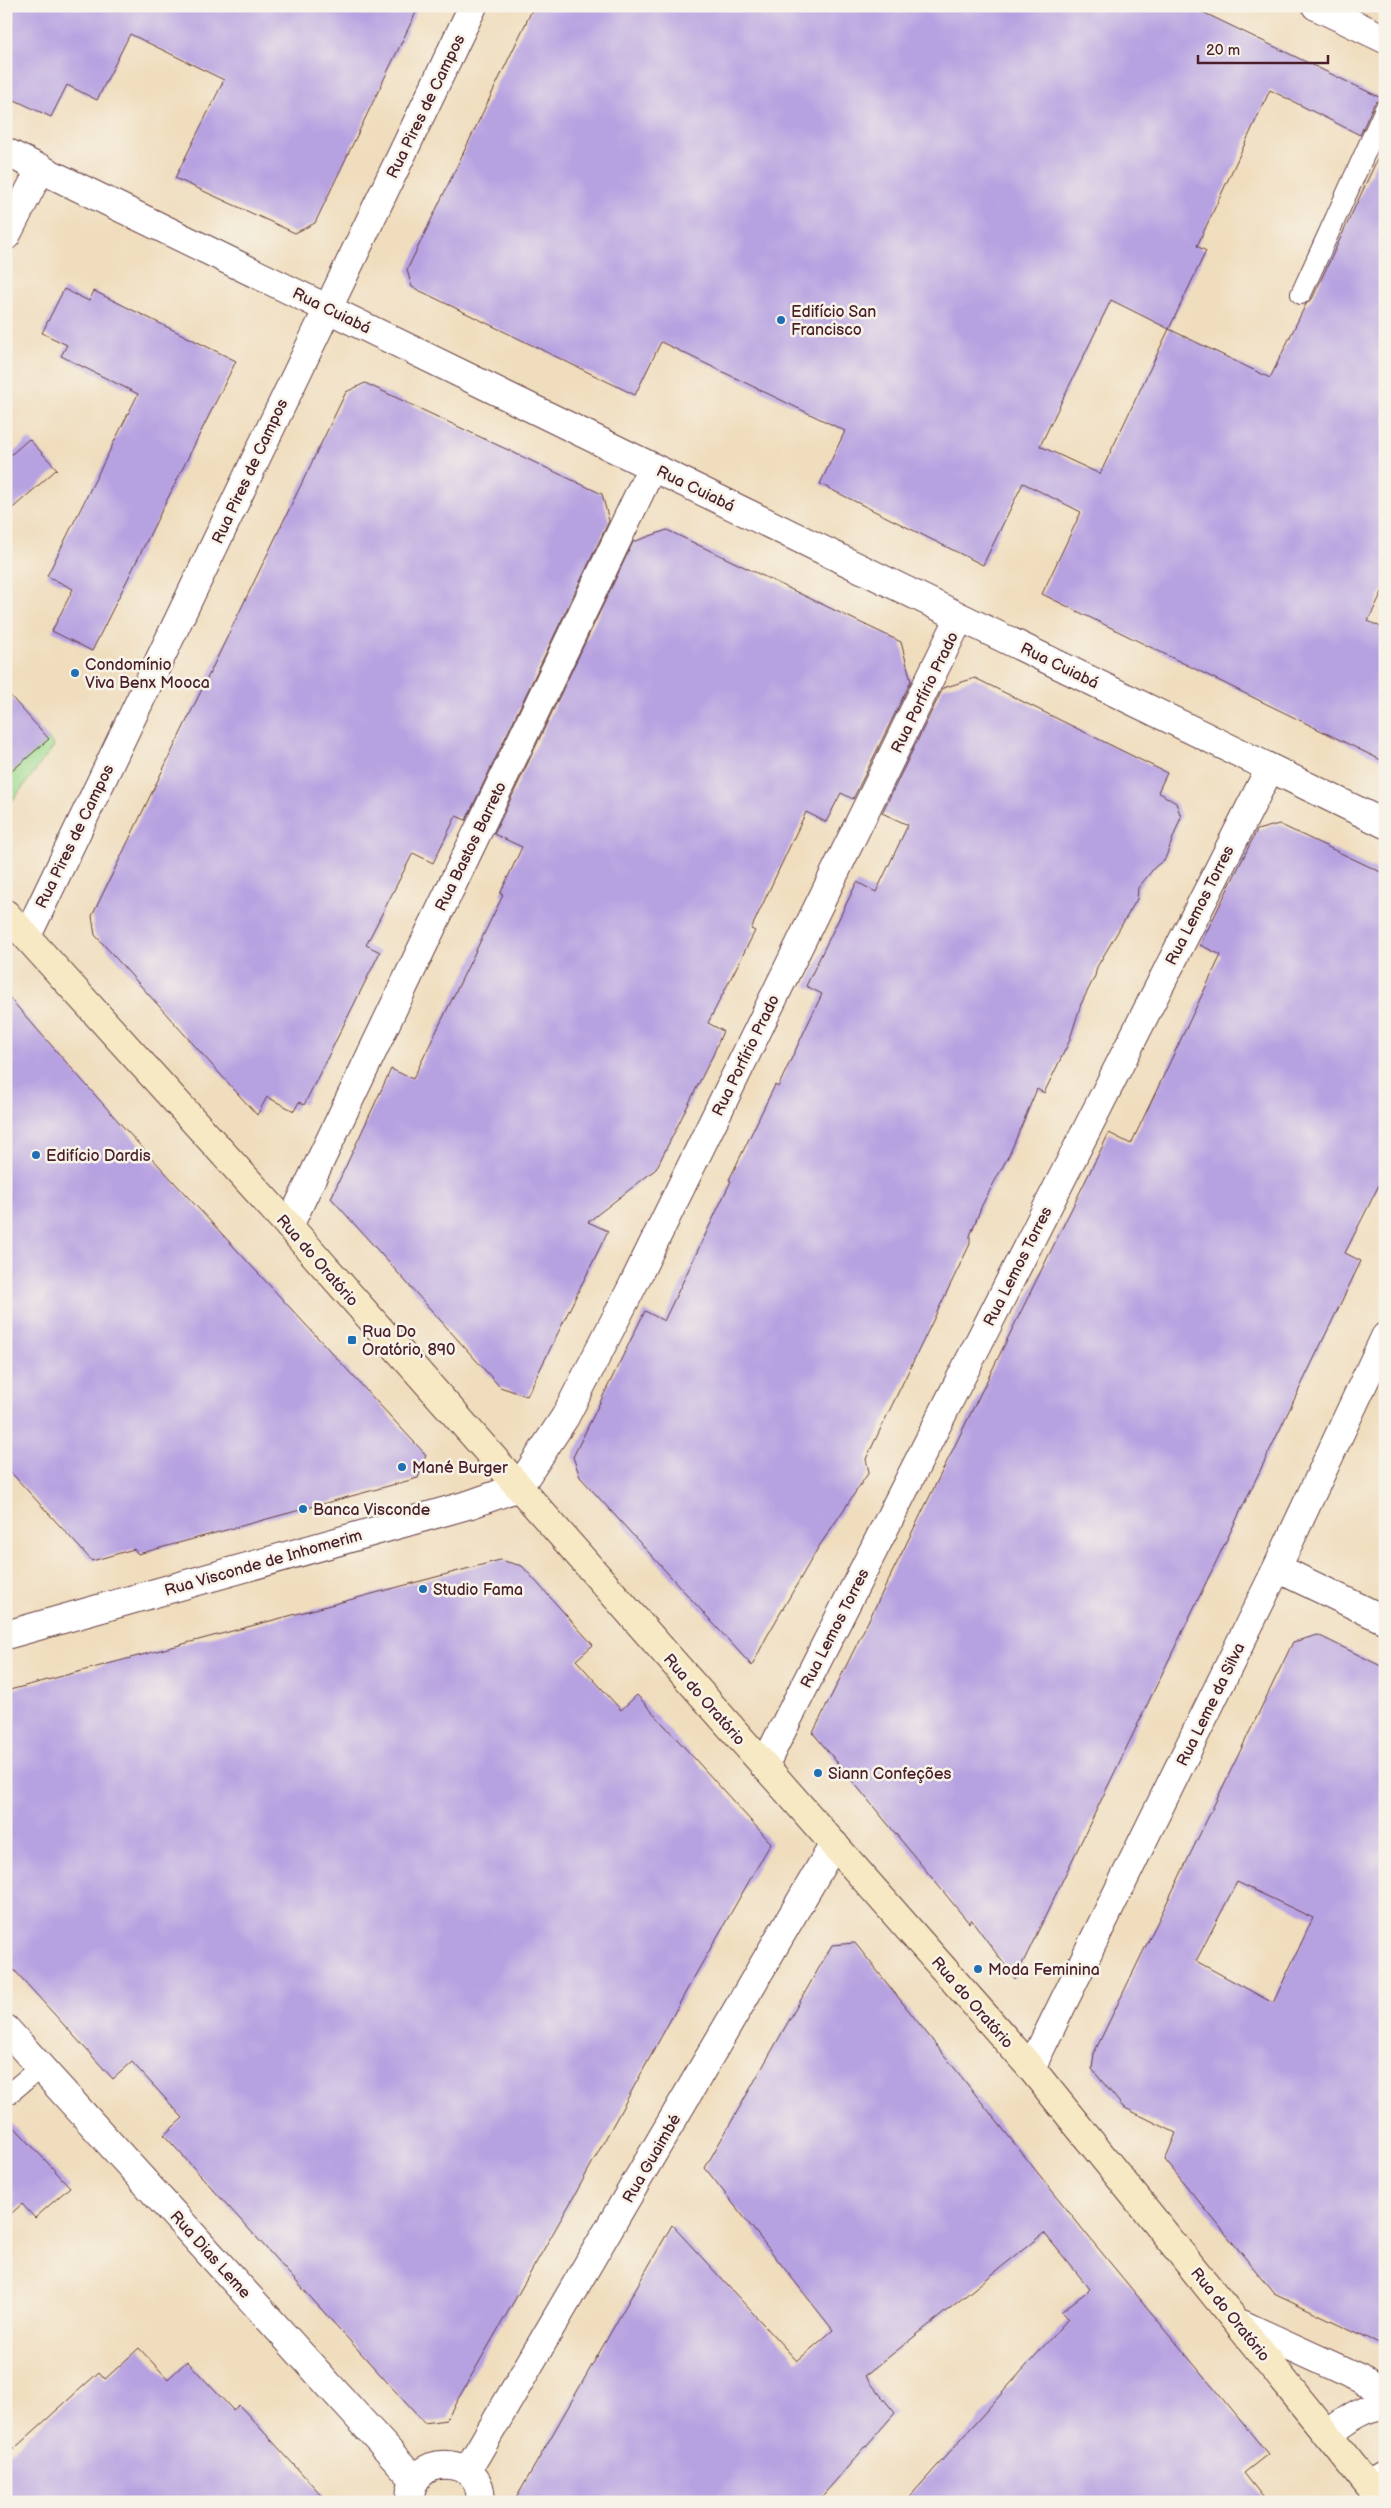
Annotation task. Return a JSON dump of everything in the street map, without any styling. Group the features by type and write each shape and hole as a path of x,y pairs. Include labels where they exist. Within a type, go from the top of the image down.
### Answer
{"street":[{"name":"Rua Pires de Campos","path":"27,936 473,6"},
{"path":"1316,6 1385,39"},
{"name":"Rua Cuiabá","path":"6,152 1385,824"},
{"path":"6,236 40,168"},
{"name":"Rua Bastos Barreto","path":"289,1226 652,466"},
{"name":"Rua Porfírio Prado","path":"519,1487 565,1417 632,1287 960,617"},
{"name":"Rua Lemos Torres","path":"764,1766 1270,768"},
{"name":"Rua do Oratório","path":"6,914 289,1226 1030,2068 1239,2323 1327,2434 1378,2487"},
{"name":"Rua Leme da Silva","path":"1030,2068 1277,1568 1385,1337"},
{"name":"Rua Visconde de Inhomerim","path":"6,1635 471,1504 519,1487"},
{"path":"1277,1568 1385,1620"},
{"name":"Rua Guaimbé","path":"468,2471 834,1844"},
{"name":"Rua Dias Leme","path":"6,2029 413,2491"},
{"path":"1239,2323 1385,2390"},
{"path":"1327,2434 1356,2416 1377,2406 1385,2406"},
{"path":"413,2491 425,2470 439,2464 454,2465 468,2471 477,2482 481,2500"}],"lane":[{"path":"1301,294 1385,109"},
{"path":"6,2096 41,2068"}],"green space":[{"path":"49,739 54,746 9,805 6,802 6,776"}],"building":[{"path":"6,6 419,6 315,223 295,233 175,178 224,80 130,34 97,100 67,85 51,117 6,96"},
{"path":"534,6 1190,6 1381,98 1374,104 1360,135 1270,90 1197,246 1206,251 1169,329 1270,378 1306,304 1312,299 1383,147 1381,146 1385,138 1385,586 1368,621 1385,629 1385,762 1042,594 1081,512 1023,483 983,565 820,484 845,431 661,342 635,395 412,287 407,270","holes":["1111,300 1169,329 1100,474 1040,446"]},
{"path":"64,289 89,301 94,291 236,361 92,651 52,631 73,589 47,576 138,394 61,356 67,345 42,333"},
{"path":"365,383 602,494 609,521 466,820 456,816 433,863 413,853 366,945 380,952 304,1105 299,1102 294,1111 267,1097 257,1115 95,935 92,916 346,392"},
{"path":"29,439 57,469 6,514 6,459"},
{"path":"667,530 901,642 911,681 853,799 841,793 826,822 806,812 751,929 755,931 708,1023 723,1031 713,1055 656,1169 588,1222 608,1231 527,1396 500,1387 331,1198 391,1069 413,1079 503,895 500,894 522,847 494,834 633,542"},
{"path":"975,678 1167,773 1158,792 1176,803 1181,817 1165,859 1155,867 1138,888 1137,899 1097,967 1095,976 1081,1004 1069,1042 1044,1093 1037,1089 1010,1153 982,1205 970,1236 970,1244 866,1459 869,1472 818,1548 752,1666 580,1477 573,1457 645,1311 664,1321 731,1181 729,1180 775,1085 778,1087 822,994 806,986 857,882 876,892 908,825 882,813 943,688"},
{"path":"6,691 49,739 6,776"},
{"path":"1279,824 1385,874 1385,1173 1345,1253 1361,1261 1015,1979 971,1919 969,1923 813,1733 1109,1133 1131,1144 1221,955 1200,945 1257,830"},
{"path":"6,994 126,1130 426,1455 418,1478 138,1554 134,1549 92,1561 6,1467"},
{"path":"500,1560 522,1566 593,1645 576,1660 621,1710 637,1695 771,1843 689,1986 572,2200 446,2420 424,2423 164,2135 183,2118 132,2062 113,2079 6,1961 6,1691"},
{"path":"1318,1635 1385,1668 1385,2346 1274,2293 1165,2160 1176,2133 1123,2107 1092,2069 1094,2053 1293,1642","holes":["1237,1882 1313,1918 1273,2003 1196,1961"]},
{"path":"855,1943 1088,2236 1268,2454 1244,2473 1267,2502 905,2502 1068,2319 1061,2312 1090,2289 1044,2233 865,2376 895,2413 817,2502 514,2502 672,2225 797,2361 833,2330 705,2168 832,1945"},
{"path":"6,2118 70,2187 35,2218 22,2204 6,2218"},
{"path":"139,2348 168,2379 187,2361 233,2410 239,2405 328,2502 6,2502 6,2456 99,2372 105,2379"}],"place":[{"name":"Edifício San Francisco","path":"781,320"},
{"name":"Condomínio Viva Benx Mooca","path":"75,673"},
{"name":"Edifício Dardis","path":"36,1155"},
{"name":"Rua Do Oratório, 890","path":"352,1340"},
{"name":"Mané Burger","path":"402,1467"},
{"name":"Banca Visconde","path":"303,1509"},
{"name":"Studio Fama","path":"423,1589"},
{"name":"Siann Confeções","path":"818,1773"},
{"name":"Moda Feminina","path":"978,1969"}]}
